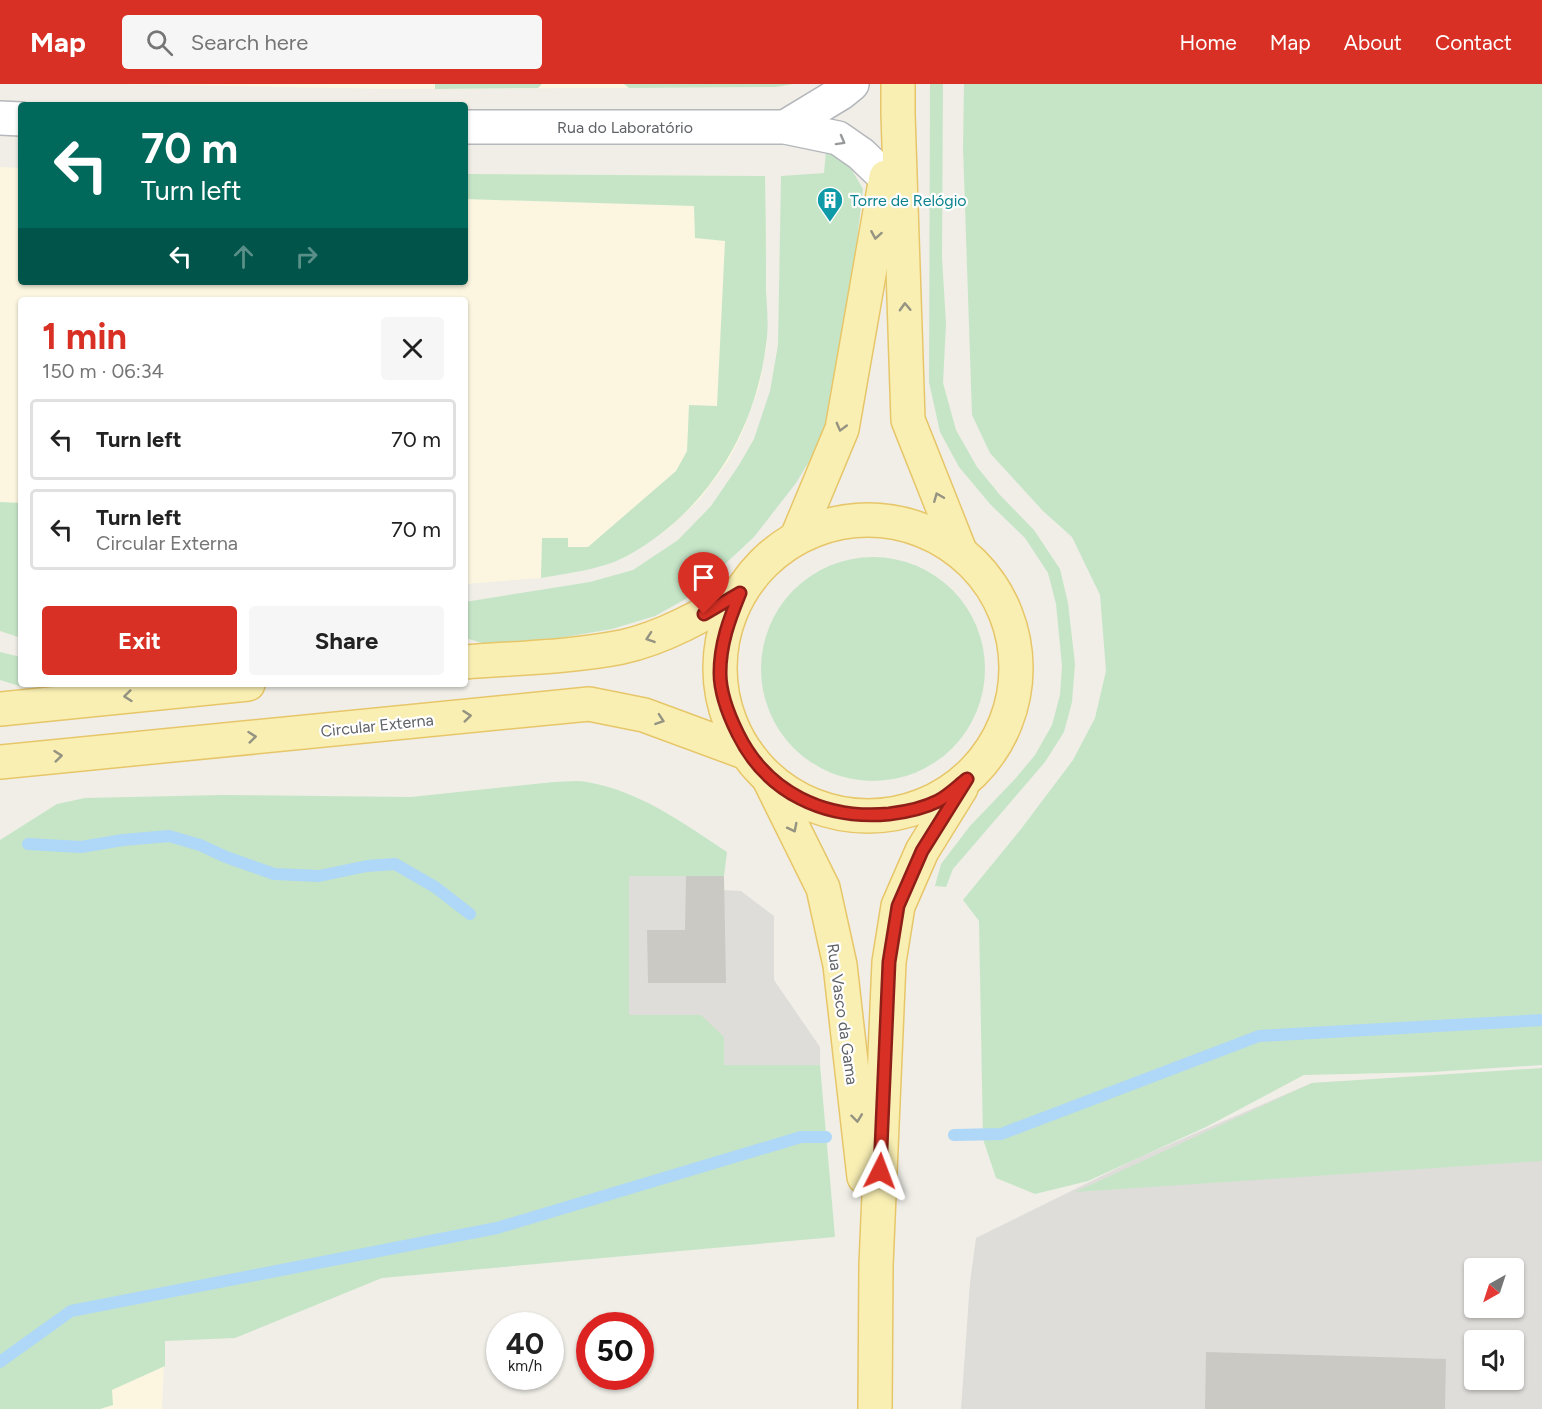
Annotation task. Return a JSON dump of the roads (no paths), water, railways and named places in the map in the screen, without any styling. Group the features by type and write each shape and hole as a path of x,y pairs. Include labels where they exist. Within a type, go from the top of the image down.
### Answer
{"main road":[{"path":"797,537 842,429 898,99"},
{"path":"898,99 908,420 960,551"},
{"path":"468,662 587,652 624,646 660,634 704,614 740,593 764,561 797,537 837,522 880,520 922,529 960,551 993,588 1013,634 1016,684 1003,731 975,772 939,801 911,811 866,816 830,811 796,797 757,764"},
{"name":"Rua Vasco da Gama","path":"740,593 724,633 720,674 728,715 757,764 823,888 837,954 876,1265"},
{"path":"0,709 218,687"},
{"name":"Circular Externa","path":"0,762 589,704 644,715 757,764"},
{"name":"Rua Vasco da Gama","path":"875,1409 876,1265 889,962 898,906 922,851 967,779"}],"street":[{"path":"785,127 852,84"},
{"path":"0,118 18,119"},
{"name":"Rua do Laboratório","path":"468,127 785,127 838,138 861,154 886,178"}],"waterway":[{"path":"28,844 81,847 169,836 200,845 274,874 319,876 367,866 395,864 435,887 470,914"},
{"path":"954,1135 1001,1134 1259,1036 1542,1020"},
{"path":"0,1362 71,1311 497,1228 801,1137 826,1137"}],"place":[{"name":"Torre de Relógio","path":"830,223"}]}
